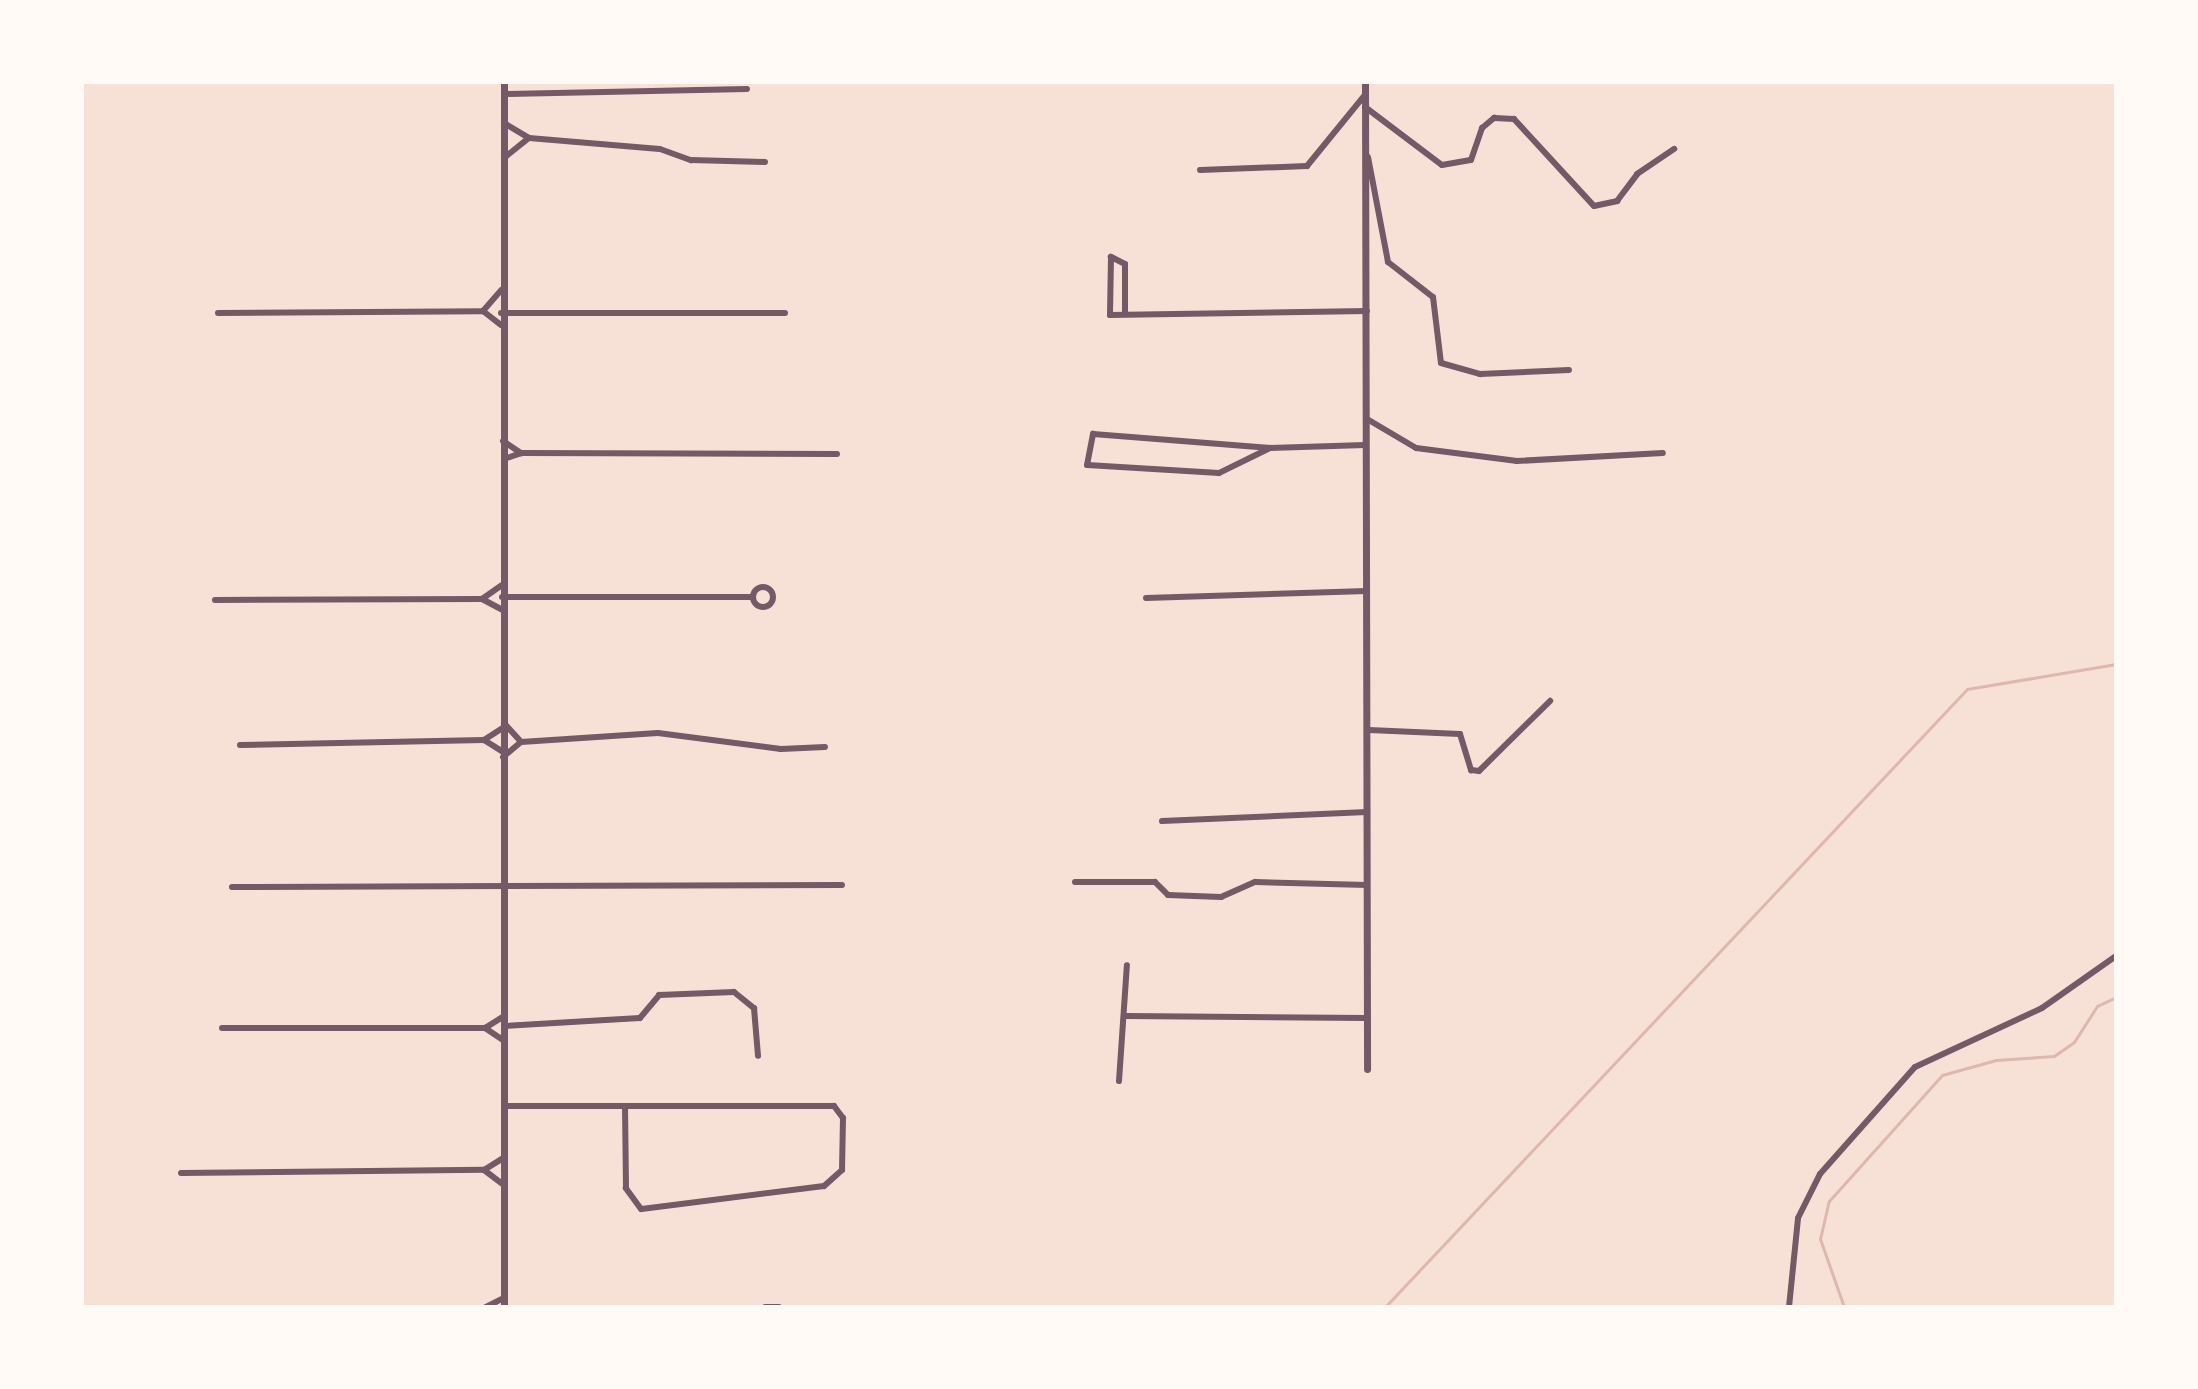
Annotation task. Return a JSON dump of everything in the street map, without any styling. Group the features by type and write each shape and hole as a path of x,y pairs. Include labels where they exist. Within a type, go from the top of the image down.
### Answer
{"street":[{"path":"488,1307 505,1304 504,459 501,325 504,82"},
{"path":"1365,82 1368,157 1365,445 1369,730 1367,1069"},
{"path":"504,94 747,89"},
{"path":"1200,170 1307,166 1365,95"},
{"path":"1365,107 1442,165 1471,160 1482,128 1494,118 1514,119 1594,206 1617,201 1637,174 1674,149"},
{"path":"504,123 529,138 660,149 691,160 765,162"},
{"path":"504,159 529,138"},
{"path":"1368,157 1388,262 1433,297 1441,363 1480,374 1569,370"},
{"path":"1125,314 1125,264 1111,257 1107,300 1110,315 1367,311"},
{"path":"483,311 501,290"},
{"path":"1107,300 1125,299"},
{"path":"218,313 483,311 501,325"},
{"path":"501,313 785,313"},
{"path":"1367,419 1416,448 1517,461 1663,453"},
{"path":"1270,448 1219,473 1087,465 1093,434 1270,448 1365,445"},
{"path":"503,441 521,453"},
{"path":"504,459 521,453 837,454"},
{"path":"482,599 502,585"},
{"path":"1146,598 1367,591"},
{"path":"502,597 753,597"},
{"path":"215,600 482,599 503,610"},
{"path":"1369,730 1460,734 1471,770 1479,771 1550,701"},
{"path":"240,745 484,740 504,725"},
{"path":"504,725 521,742"},
{"path":"503,755 521,742 658,733 781,749 825,747"},
{"path":"484,740 503,755"},
{"path":"1162,821 1367,812"},
{"path":"1075,882 1155,882 1168,895 1221,897 1255,882 1367,885"},
{"path":"232,887 842,885"},
{"path":"1789,1307 1803,1208 1844,1144 1905,1078 1937,1055 2042,1008 2116,956"},
{"path":"1119,1081 1126,1016 1127,965"},
{"path":"504,1026 640,1018 659,995 734,992 754,1008 758,1056"},
{"path":"222,1028 485,1028 504,1016"},
{"path":"1126,1016 1366,1018"},
{"path":"485,1028 504,1041"},
{"path":"504,1106 625,1106 834,1106 843,1118 842,1170 824,1186 759,1189 728,1204 641,1209 626,1188 625,1106"},
{"path":"181,1173 484,1170 503,1158"},
{"path":"484,1170 504,1185"},
{"path":"765,1307 779,1307"}],"waterway":[{"path":"1385,1307 1967,689 2116,664"},
{"path":"1844,1307 1820,1239 1829,1201 1942,1075 1996,1060 2054,1056 2074,1042 2097,1006 2116,997"}]}
